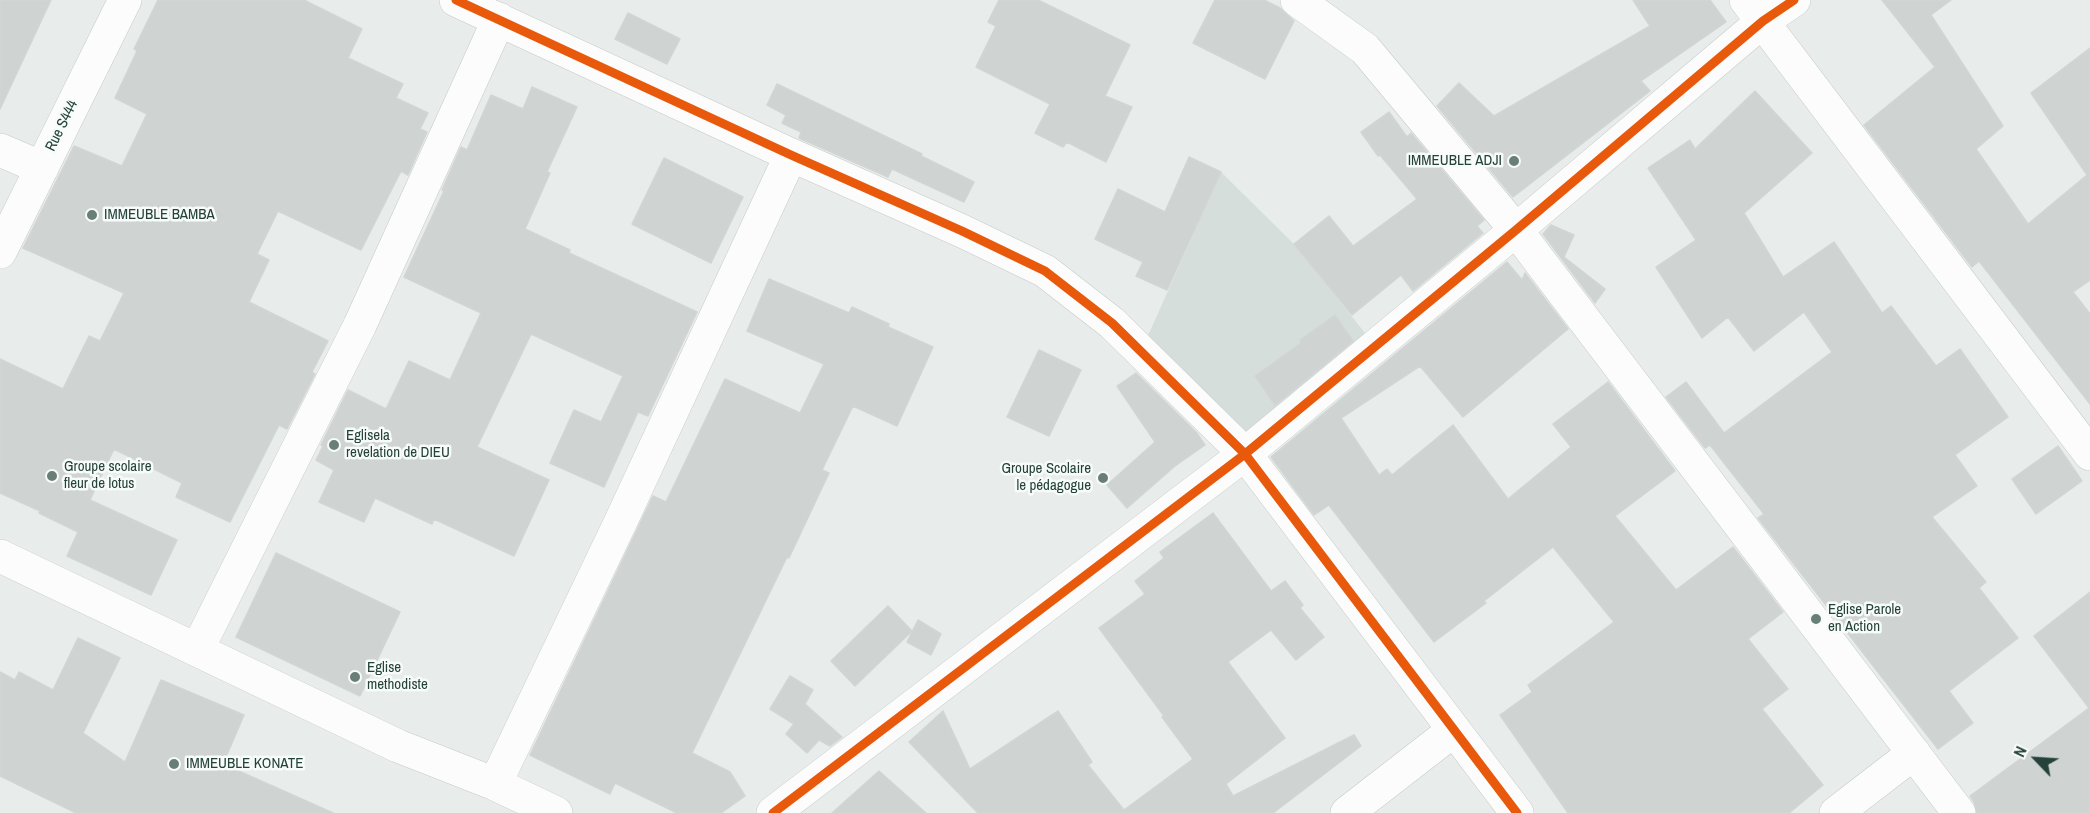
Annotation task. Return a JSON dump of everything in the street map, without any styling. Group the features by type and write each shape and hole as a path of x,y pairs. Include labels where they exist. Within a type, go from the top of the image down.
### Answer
{"street":[{"name":"Rue S444","path":"0,252 125,0"},
{"path":"456,0 1045,271 1112,323 1245,454 1517,813"},
{"path":"1297,0 1365,49 1516,230 1959,813"},
{"path":"773,813 1245,454 1516,230 1755,10 1794,0"},
{"path":"1755,10 2090,454"},
{"path":"197,650 360,325 499,19"},
{"path":"0,150 42,168"},
{"path":"495,784 621,521 791,155"},
{"path":"0,556 398,746 495,784 556,813"},
{"path":"1347,813 1454,730"},
{"path":"1836,813 1914,753"}],"shaded area":[{"path":"1221,172 1294,244 1369,338 1244,437 1146,340"}],"building":[{"path":"0,0 51,0 0,109"},
{"path":"158,0 304,0 362,29 348,58 403,84 396,98 428,113 420,129 427,132 408,175 401,171 361,250 278,211 257,254 269,260 249,302 328,341 312,372 315,374 287,429 279,425 230,522 176,497 182,483 114,449 90,500 177,540 151,595 67,556 78,532 0,493 0,359 63,389 89,336 100,341 124,293 23,248 74,146 122,166 147,114 115,98 137,51 134,49"},
{"path":"999,0 1038,0 1130,45 1105,96 1132,107 1106,162 1067,142 1063,147 1035,133 1050,104 976,67 996,26 988,22"},
{"path":"1215,0 1264,0 1280,8 1294,21 1265,79 1193,43"},
{"name":"IMMEUBLE ADJI","path":"1633,0 1710,0 1726,22 1641,81 1650,91 1513,197 1437,106 1459,83 1494,116 1650,26"},
{"path":"1882,0 1951,0 1931,15 2003,126 1976,149 2028,224 2087,175 2031,93 2090,48 2090,280 2073,292 2090,314 2090,404 1979,261 1972,267 1864,125 1935,67"},
{"path":"628,13 680,39 667,64 615,39"},
{"path":"777,84 922,154 921,156 974,182 964,202 892,169 888,177 799,138 801,132 782,123 786,115 767,105"},
{"path":"532,87 577,107 547,172 550,173 525,229 570,250 569,253 697,312 648,416 638,412 604,487 550,463 574,410 601,422 623,376 531,334 477,447 549,480 514,556 434,519 432,524 375,498 364,522 319,502 334,470 316,460 348,390 386,409 409,361 450,380 481,313 404,277 444,191 442,190 461,147 467,150 491,95 523,109"},
{"path":"1755,91 1812,153 1744,213 1783,277 1834,242 1882,313 1891,306 1936,366 1960,349 2008,417 1955,455 1977,486 1932,517 1986,582 1979,588 2018,638 1949,691 1973,723 1938,749 1758,518 1764,514 1710,445 1705,448 1666,397 1686,382 1724,433 1832,352 1804,312 1754,351 1728,317 1702,338 1656,267 1696,240 1648,168 1690,140 1695,149"},
{"path":"1389,112 1407,137 1411,133 1484,220 1477,226 1483,233 1413,291 1401,275 1352,315 1294,244 1329,216 1353,246 1417,199 1380,155 1378,156 1361,132"},
{"path":"1189,157 1221,172 1167,290 1136,276 1143,262 1095,239 1118,189 1165,212"},
{"path":"664,158 743,197 711,263 632,224"},
{"path":"1551,225 1574,235 1564,257 1605,289 1595,303 1543,234"},
{"path":"1507,262 1522,280 1525,273 1568,329 1463,417 1420,366 1341,418 1379,475 1387,469 1392,475 1453,425 1508,499 1571,447 1553,424 1608,382 1675,471 1615,516 1676,590 1733,547 1783,612 1748,639 1788,689 1762,709 1823,785 1789,813 1568,813 1500,715 1532,692 1528,685 1614,622 1553,547 1484,601 1486,603 1434,642 1329,505 1314,515 1271,457"},
{"path":"769,279 849,313 852,307 889,324 888,327 933,347 897,426 853,406 822,470 829,473 692,753 730,772 745,796 721,813 677,813 615,783 610,794 530,755 653,496 666,502 725,379 800,413 824,364 747,331"},
{"path":"1335,315 1353,341 1275,405 1255,376"},
{"path":"1039,350 1081,370 1049,436 1007,417"},
{"path":"1136,373 1196,432 1205,445 1175,466 1127,508 1107,485 1155,442 1117,386"},
{"path":"2058,446 2082,481 2036,514 2012,479"},
{"path":"1213,513 1271,591 1285,581 1303,605 1300,608 1324,637 1296,660 1271,630 1228,662 1285,738 1226,784 1233,796 1354,735 1361,746 1273,813 978,813 909,742 943,711 970,769 1058,711 1092,762 1088,765 1124,810 1193,759 1099,628 1145,594 1135,581 1164,558 1160,552"},
{"path":"276,553 400,612 360,696 236,637"},
{"path":"2090,592 2090,813 1977,813 1970,796 2089,708 2034,636"},
{"path":"888,606 912,631 855,686 831,661"},
{"path":"918,620 941,634 931,655 907,642"},
{"path":"78,638 120,658 83,733 125,762 161,680 244,715 223,764 333,813 76,813 0,776 0,672 15,680 19,672 53,690"},
{"path":"790,676 813,690 805,704 842,737 830,746 819,740 807,753 786,734 794,724 770,709"},
{"path":"879,771 926,813 832,813"}],"cycle path":[{"path":"456,0 1045,271 1112,323 1245,454 1517,813"},
{"path":"773,813 1245,454 1516,230 1763,21 1794,0"}],"place":[{"name":"IMMEUBLE ADJI","path":"1514,161"},
{"name":"IMMEUBLE BAMBA","path":"92,215"},
{"name":"Eglisela revelation de DIEU","path":"334,445"},
{"name":"Groupe scolaire fleur de lotus","path":"52,476"},
{"name":"Groupe Scolaire le pédagogue","path":"1103,478"},
{"name":"Eglise Parole en Action","path":"1816,619"},
{"name":"Eglise methodiste","path":"355,677"},
{"name":"IMMEUBLE KONATE","path":"174,764"}]}
